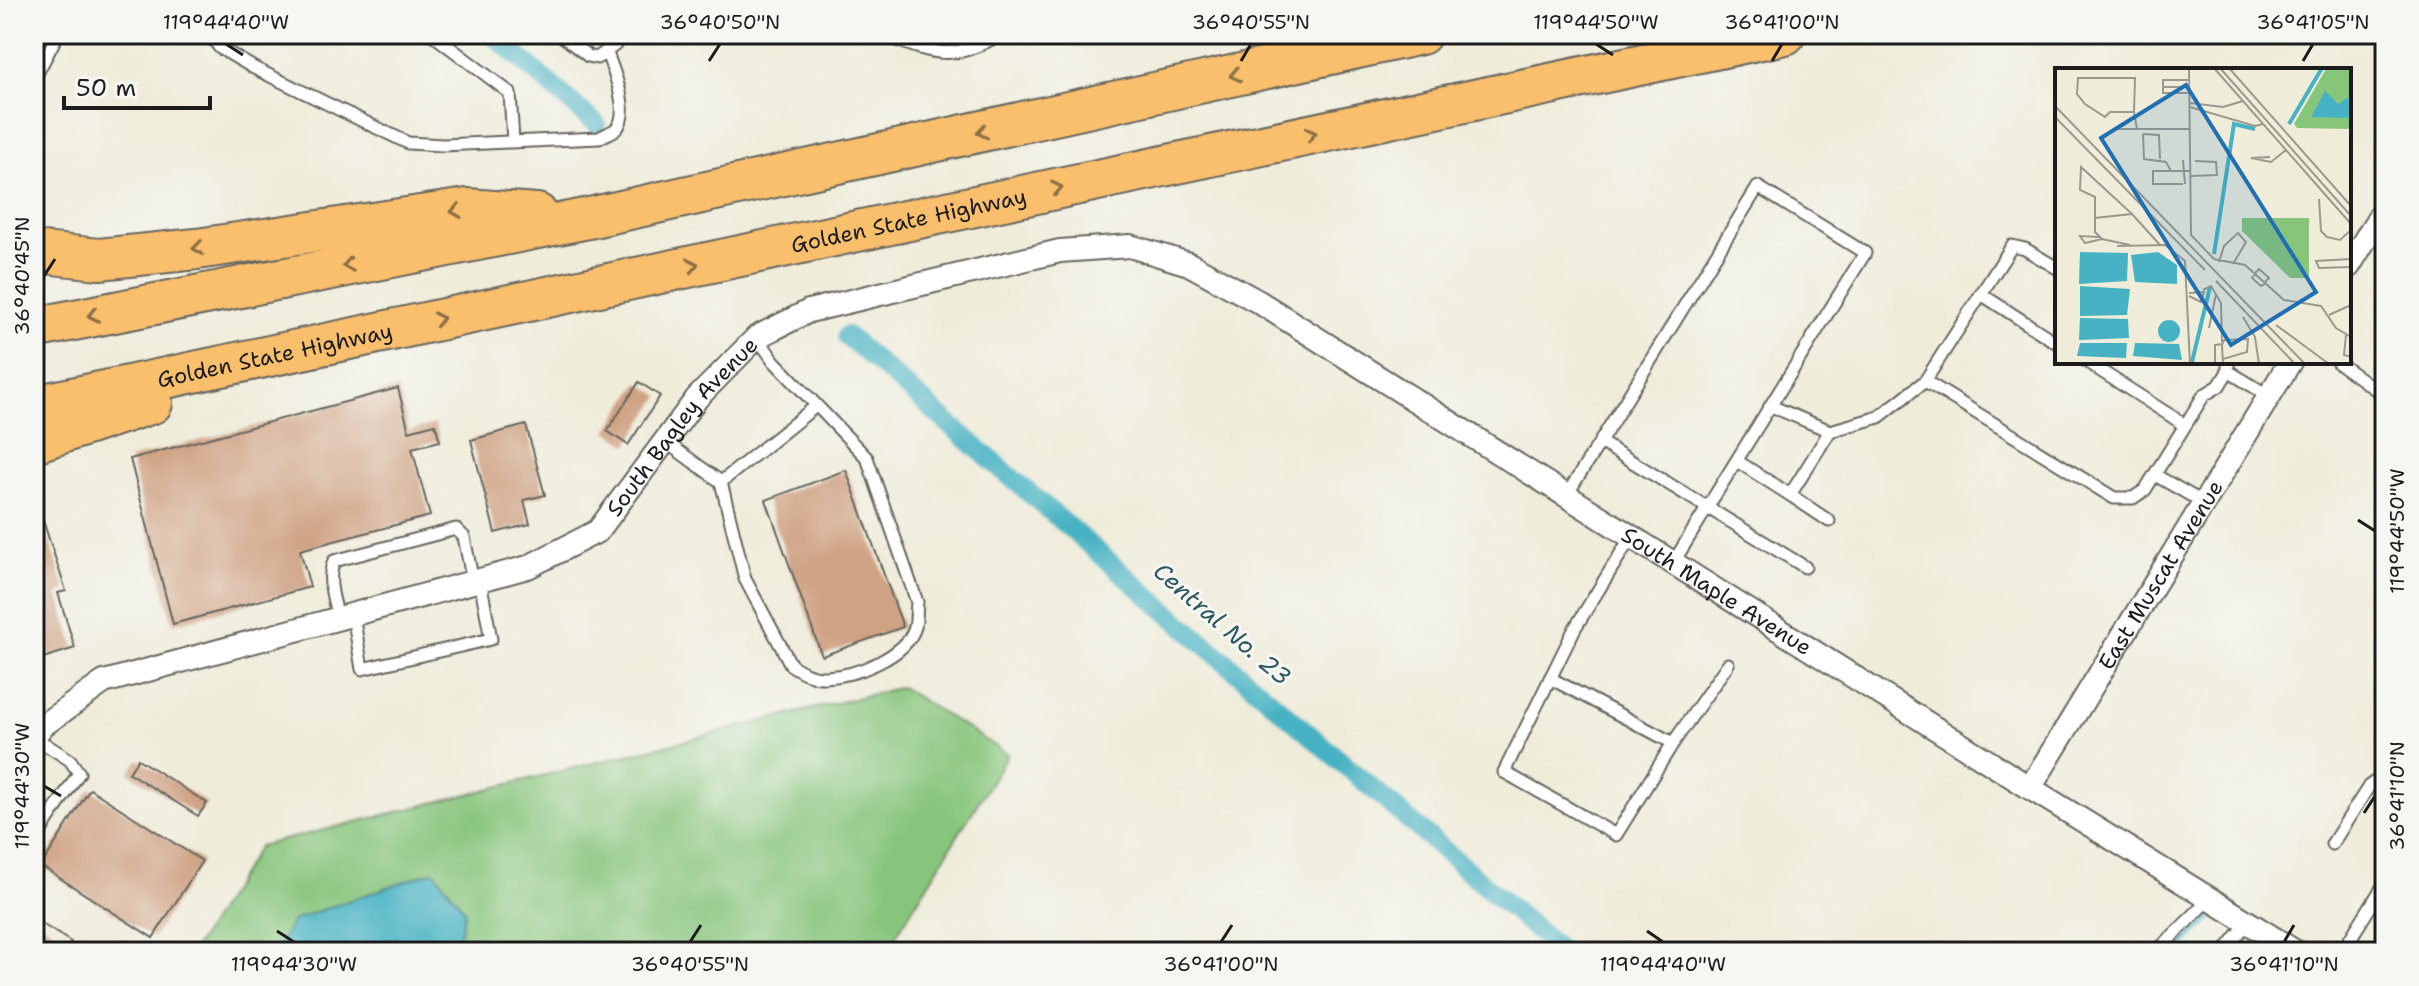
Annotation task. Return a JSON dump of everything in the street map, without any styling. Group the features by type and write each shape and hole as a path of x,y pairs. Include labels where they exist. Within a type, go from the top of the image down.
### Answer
{"highway":[{"path":"34,328 589,218 1421,34"},
{"name":"Golden State Highway","path":"34,406 1785,34"},
{"path":"34,252 99,259 467,209 589,218"},
{"path":"34,442 349,339"}],"street":[{"path":"2351,263 2385,207"},
{"name":"South Bagley Avenue","path":"34,737 42,726 104,682 528,567 598,531 697,398 757,337 824,308 1060,251 1130,246"},
{"name":"South Maple Avenue","path":"1130,246 1189,264 1259,302 2296,952"},
{"name":"East Muscat Avenue","path":"2030,788 2289,364"}],"lane":[{"path":"34,79 58,34"},
{"path":"209,34 220,48 254,68 408,143 443,145 599,138 616,129 620,122 622,92 607,53"},
{"path":"432,34 510,93 513,141"},
{"path":"560,34 588,56 607,53 615,45 615,34"},
{"path":"881,34 945,54 969,52 1001,34"},
{"path":"1566,496 1758,187 1865,253 1673,563"},
{"path":"1771,406 1830,431 1879,417 1925,381 2012,246 2025,249 2055,267"},
{"path":"1981,294 2055,342"},
{"path":"666,442 721,482 745,579 791,665 804,674 825,678 877,662 904,645 915,626 917,602 867,458 816,406 757,337"},
{"path":"2090,364 2185,425"},
{"path":"2340,364 2385,396"},
{"path":"1925,381 2114,498 2133,498 2145,490 2204,395 2219,386 2228,367 2269,396"},
{"path":"721,482 816,406"},
{"path":"1790,495 1830,431"},
{"path":"1600,442 1805,567"},
{"path":"1737,461 1829,521"},
{"path":"2155,475 2204,503"},
{"path":"456,529 464,537 477,581 491,639 362,669 330,572 334,561 456,529"},
{"path":"1631,537 1575,628 1504,772 1616,835 1673,743 1728,664"},
{"path":"1550,678 1673,743"},
{"path":"34,737 70,760 79,773 34,841"},
{"path":"2332,844 2369,786 2385,775"},
{"path":"2342,952 2385,883"},
{"path":"2156,952 2210,899"},
{"path":"2224,952 2248,922"}],"green space":[{"path":"901,687 1008,754 886,952 192,952 259,846"}],"water":[{"path":"434,871 465,910 456,952 275,952 293,920"}],"building":[{"path":"639,382 660,396 628,445 607,431"},
{"path":"398,388 409,431 435,424 440,441 412,448 430,516 300,550 310,587 173,624 130,459"},
{"path":"526,425 545,495 524,500 530,524 495,533 471,440"},
{"path":"846,470 903,627 822,656 766,500"},
{"path":"34,502 37,502 66,591 58,593 75,648 34,661"},
{"path":"138,759 207,803 198,816 129,773"},
{"path":"90,789 202,861 153,938 41,866"},
{"path":"34,919 71,942 65,952 34,952"}],"waterway":[{"name":"Central No. 23","path":"492,34 596,124"},
{"name":"Central No. 23","path":"847,336 1562,952"},
{"path":"2174,952 2212,917"}]}
